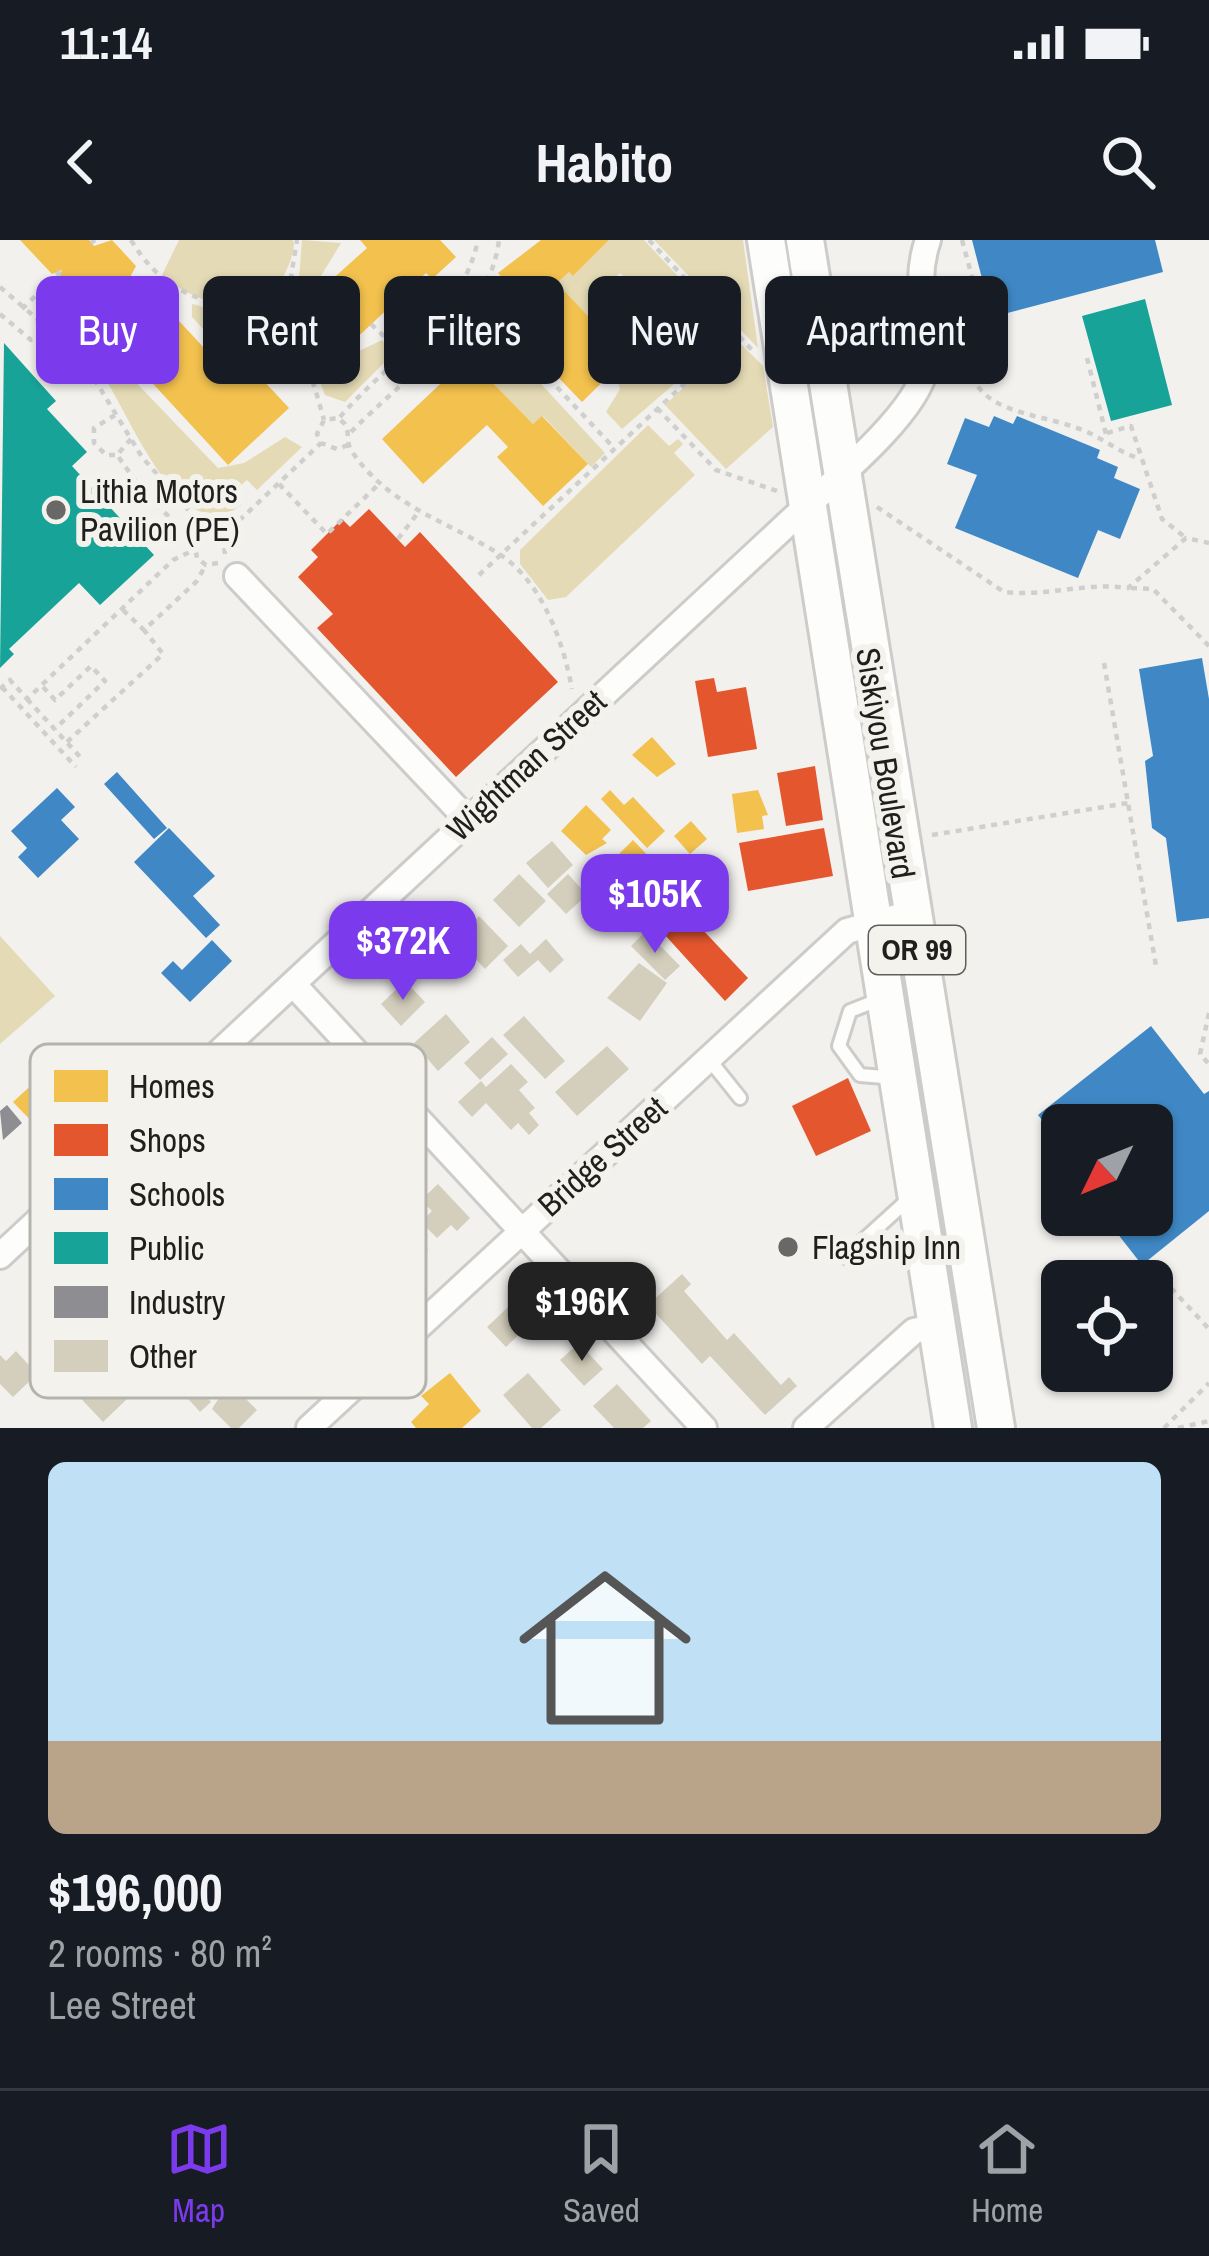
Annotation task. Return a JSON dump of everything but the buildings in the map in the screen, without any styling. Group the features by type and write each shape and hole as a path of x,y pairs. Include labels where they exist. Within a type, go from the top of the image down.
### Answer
{"main road":[{"name":"Siskiyou Boulevard","path":"766,240 795,498 873,920 953,1428"},
{"name":"Siskiyou Boulevard","path":"805,240 996,1428"}],"street":[{"name":"Wightman Street","path":"228,1044 467,819 795,498 842,471 909,400 926,368 918,286 928,240"},
{"path":"237,576 467,819"},
{"name":"Bridge Street","path":"426,1319 848,931 873,920 911,913"},
{"path":"292,984 348,1044"},
{"path":"426,1128 704,1428"},
{"name":"Wightman Street","path":"0,1256 30,1228"},
{"path":"806,1428 914,1331 937,1325"},
{"name":"Bridge Street","path":"309,1428 341,1398"}],"lane":[{"path":"884,998 850,1011 841,1027 839,1046 860,1076 896,1078"},
{"path":"708,1058 740,1098"},
{"path":"845,1257 916,1192"}],"path":[{"path":"131,240 165,284 203,301"},
{"path":"291,276 297,240"},
{"path":"462,276 478,240"},
{"path":"483,276 498,240"},
{"path":"649,240 682,276"},
{"path":"962,240 984,321 967,354 973,383 1001,407 1105,437 1138,458"},
{"path":"22,309 62,270"},
{"path":"0,287 36,320"},
{"path":"0,314 36,339"},
{"path":"371,324 384,335"},
{"path":"741,340 765,363"},
{"path":"1087,358 1105,437"},
{"path":"324,420 338,418 384,374"},
{"path":"97,384 132,439 207,531 223,536"},
{"path":"310,384 324,420 317,434 321,443 337,449 348,446"},
{"path":"348,446 350,433 403,384"},
{"path":"554,384 614,448"},
{"path":"479,574 684,384"},
{"path":"657,409 716,470 795,498"},
{"path":"115,415 94,428 94,442 106,455 117,455 132,439"},
{"path":"338,418 350,433"},
{"path":"1105,437 1132,426 1138,458 1162,520 1186,538 1209,543"},
{"path":"144,630 196,582 206,565 224,557 223,536 321,443"},
{"path":"348,446 417,514 501,554 552,622 572,688"},
{"path":"117,455 206,565"},
{"path":"279,484 327,534 381,482"},
{"path":"877,507 1004,592 1102,584 1153,590 1209,646"},
{"path":"398,539 417,514"},
{"path":"27,699 207,531"},
{"path":"1128,587 1186,538"},
{"path":"67,742 163,654 123,610"},
{"path":"1103,663 1156,966"},
{"path":"42,686 55,700 91,666 105,681 55,729"},
{"path":"76,767 1,688 10,680 83,760"},
{"path":"929,835 1128,803"},
{"path":"1209,1013 1199,1054 1209,1064"},
{"path":"1173,1290 1209,1329"},
{"path":"1164,1428 1209,1383"},
{"path":"1178,1428 1209,1421"}],"shaded area":[{"path":"179,240 293,240 282,276 203,276 203,298 179,288 179,276 162,275"},
{"path":"302,240 341,243 321,276 299,276"},
{"path":"609,240 644,240 678,276 588,276 588,316 564,291 564,277 569,272 574,275"},
{"path":"654,240 743,240 758,348 741,330 741,276 689,276"},
{"path":"192,304 203,307 203,329 192,317"},
{"path":"382,340 384,363 345,402 325,395 321,384 360,384 360,351"},
{"path":"741,344 763,366 773,427 726,469 665,405 688,384 741,384"},
{"path":"137,384 218,468 244,463 285,437 302,447 257,490 247,480 232,493 241,505 218,515 196,510 157,468 110,386"},
{"path":"494,384 541,384 605,453 591,467 543,416 533,424"},
{"path":"618,384 674,384 622,429 606,412"},
{"path":"648,425 669,446 678,439 683,444 674,453 695,475 566,597 548,600 520,564 520,550"},
{"path":"0,936 55,996 0,1044"}],"place":[{"name":"Lithia Motors Pavilion (PE)","path":"56,510"},
{"name":"Flagship Inn","path":"788,1247"}]}
